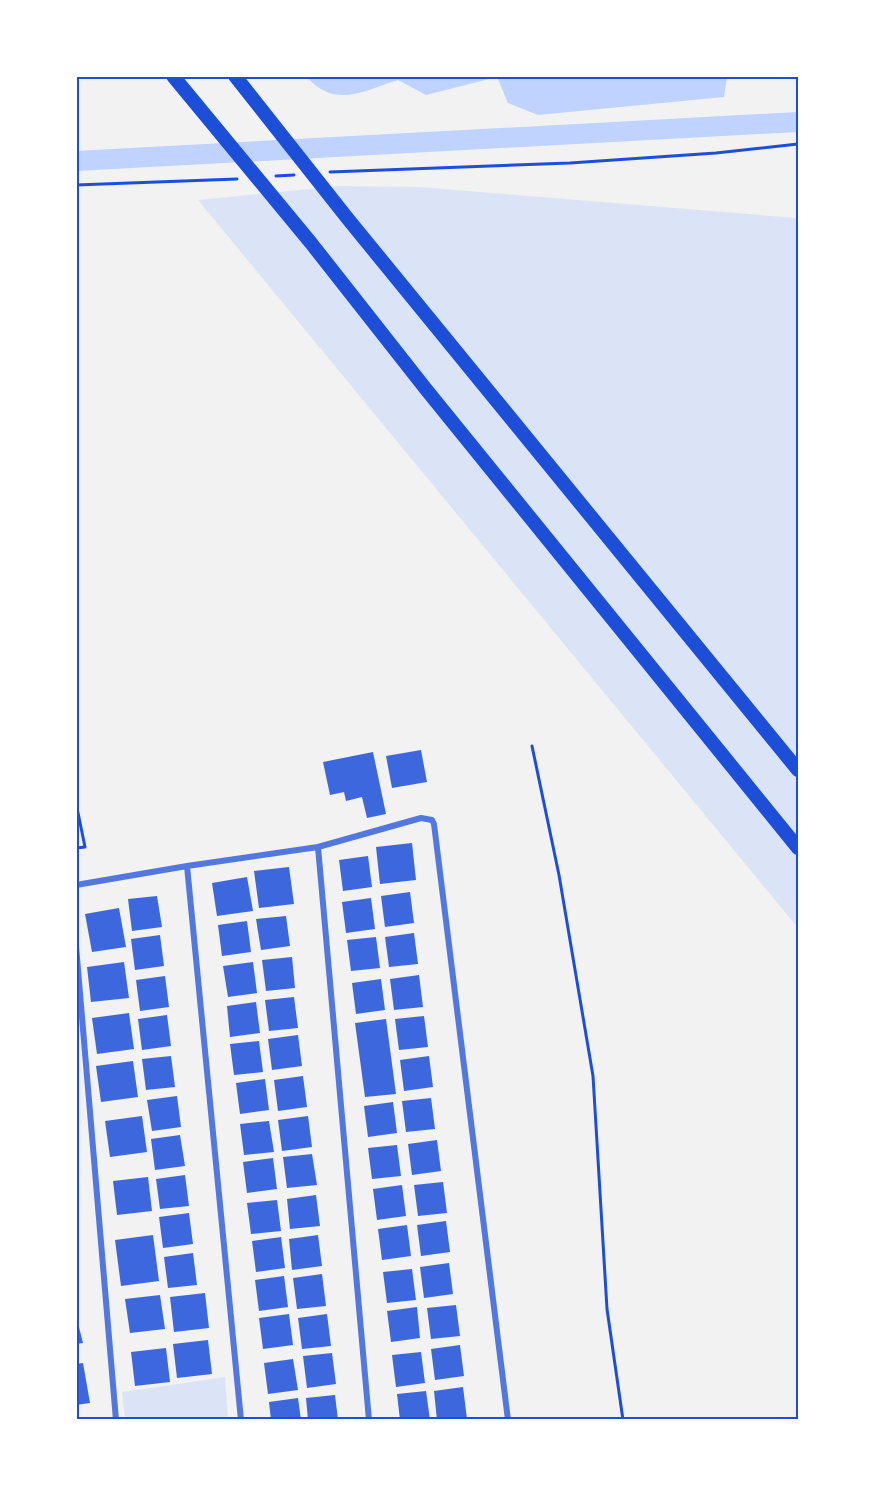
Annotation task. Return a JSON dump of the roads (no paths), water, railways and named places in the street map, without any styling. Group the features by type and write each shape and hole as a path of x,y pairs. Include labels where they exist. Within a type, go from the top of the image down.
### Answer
{"highway":[{"path":"173,76 311,243 798,848"},
{"path":"235,76 348,219 798,770"}],"street":[{"path":"76,885 318,847 421,818 429,819 434,824 508,1419"},
{"path":"318,847 369,1419"},
{"path":"187,866 241,1419"},
{"path":"76,946 116,1419"}],"water":[{"path":"307,77 497,77 426,95 398,80 350,95 339,95 328,93"},
{"path":"497,77 727,77 724,97 538,115 508,103"}],"waterway":[{"path":"76,161 798,122"}]}
